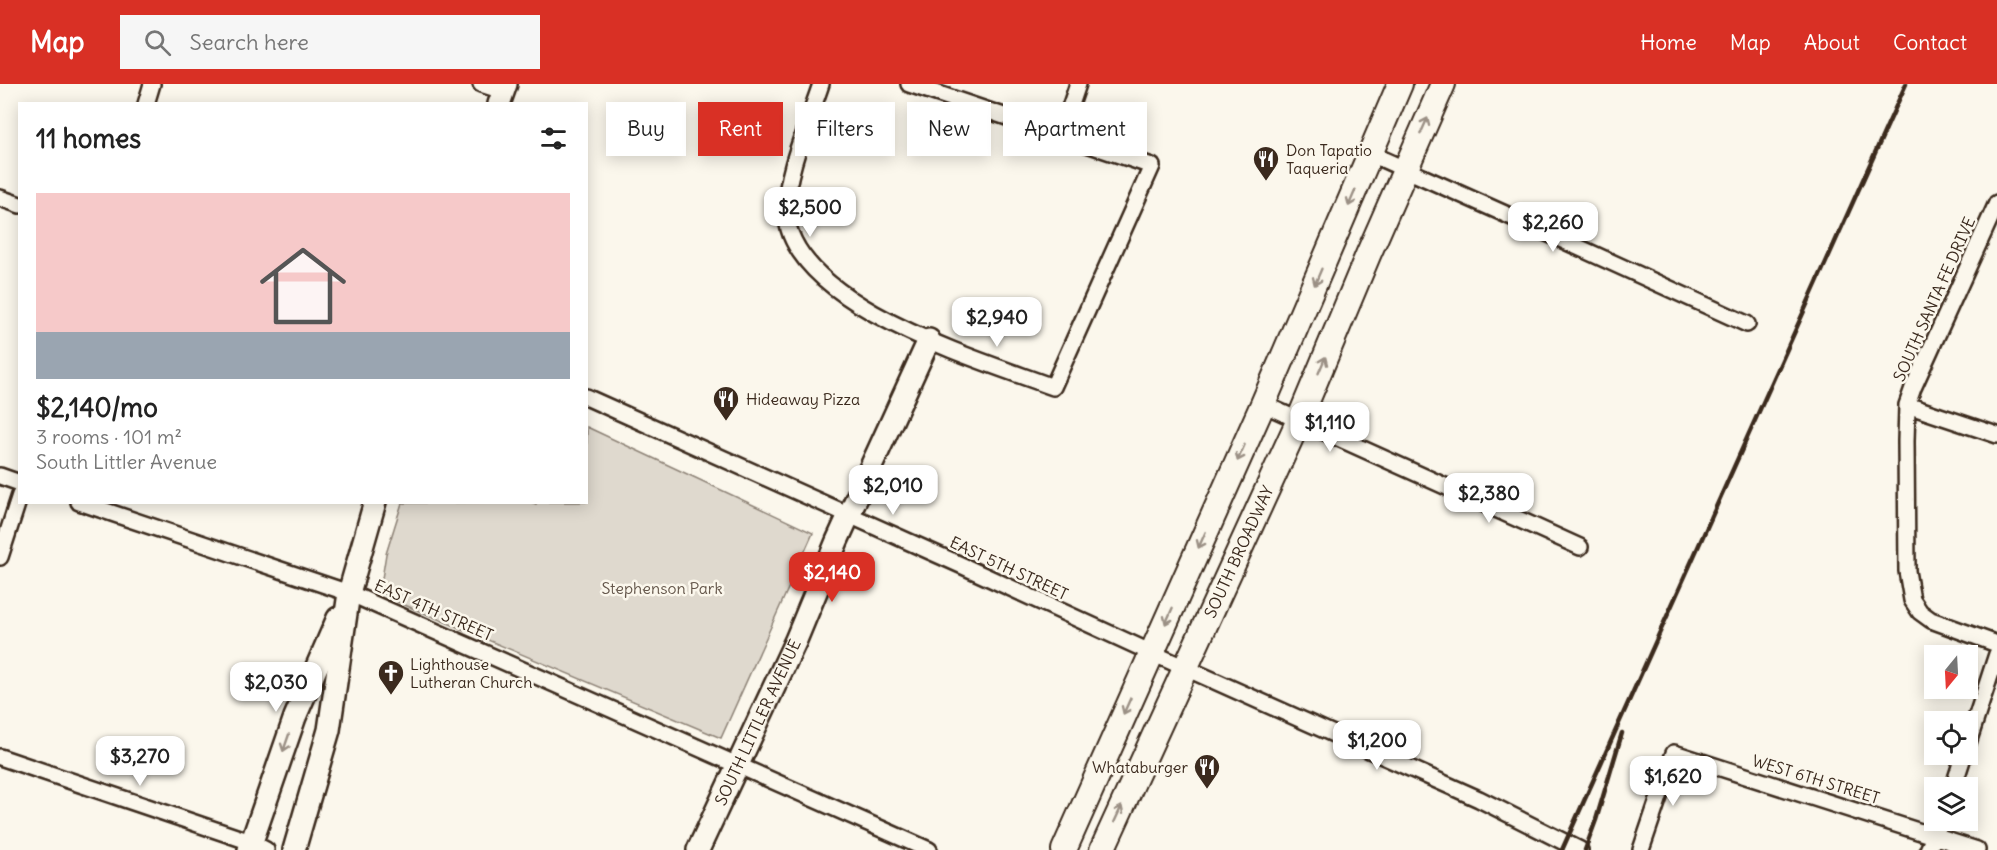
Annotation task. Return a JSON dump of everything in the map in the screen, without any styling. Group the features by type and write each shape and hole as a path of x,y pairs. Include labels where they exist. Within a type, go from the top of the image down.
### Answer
{"main road":[{"path":"1064,850 1263,404 1401,84"},
{"name":"SOUTH BROADWAY","path":"1102,850 1299,420 1443,84"},
{"name":"SOUTH LITTLER AVENUE","path":"698,850 796,640 929,340"},
{"path":"256,847 295,717 349,593 374,504"},
{"path":"294,850 329,730 349,593"}],"street":[{"path":"147,102 152,84"},
{"path":"481,84 502,93"},
{"path":"822,84 788,187 786,213 794,244 816,272 858,305 929,340 1053,387 1152,166 1124,156"},
{"path":"909,84 1003,115"},
{"path":"1072,102 1078,84"},
{"path":"1371,154 1747,324"},
{"path":"0,198 18,204"},
{"name":"SOUTH SANTA FE DRIVE","path":"1997,203 1994,220 1920,371 1908,405 1906,441 1907,571 1912,600 1920,612 1931,620 1997,644"},
{"name":"EAST 5TH STREET","path":"588,398 1479,799 1580,850"},
{"path":"1263,404 1580,548"},
{"path":"1908,405 1997,435"},
{"path":"0,476 18,482"},
{"path":"0,557 18,501"},
{"name":"EAST 4TH STREET","path":"85,504 349,593 929,850"},
{"path":"1978,712 1997,654"},
{"name":"WEST 6TH STREET","path":"1641,850 1674,753 1931,843 1977,850"},
{"path":"0,756 256,847"}],"green space":[{"name":"Stephenson Park","path":"588,427 813,533 721,738 400,603 380,591 386,554 402,504 588,504"}],"railway":[{"path":"1562,850 1906,84"},
{"path":"1585,850 1622,733"}],"place":[{"name":"Don Tapatio Taqueria","path":"1266,182"},
{"name":"Hideaway Pizza","path":"726,422"},
{"name":"Lighthouse Lutheran Church","path":"391,696"},
{"name":"Whataburger","path":"1207,790"}]}
